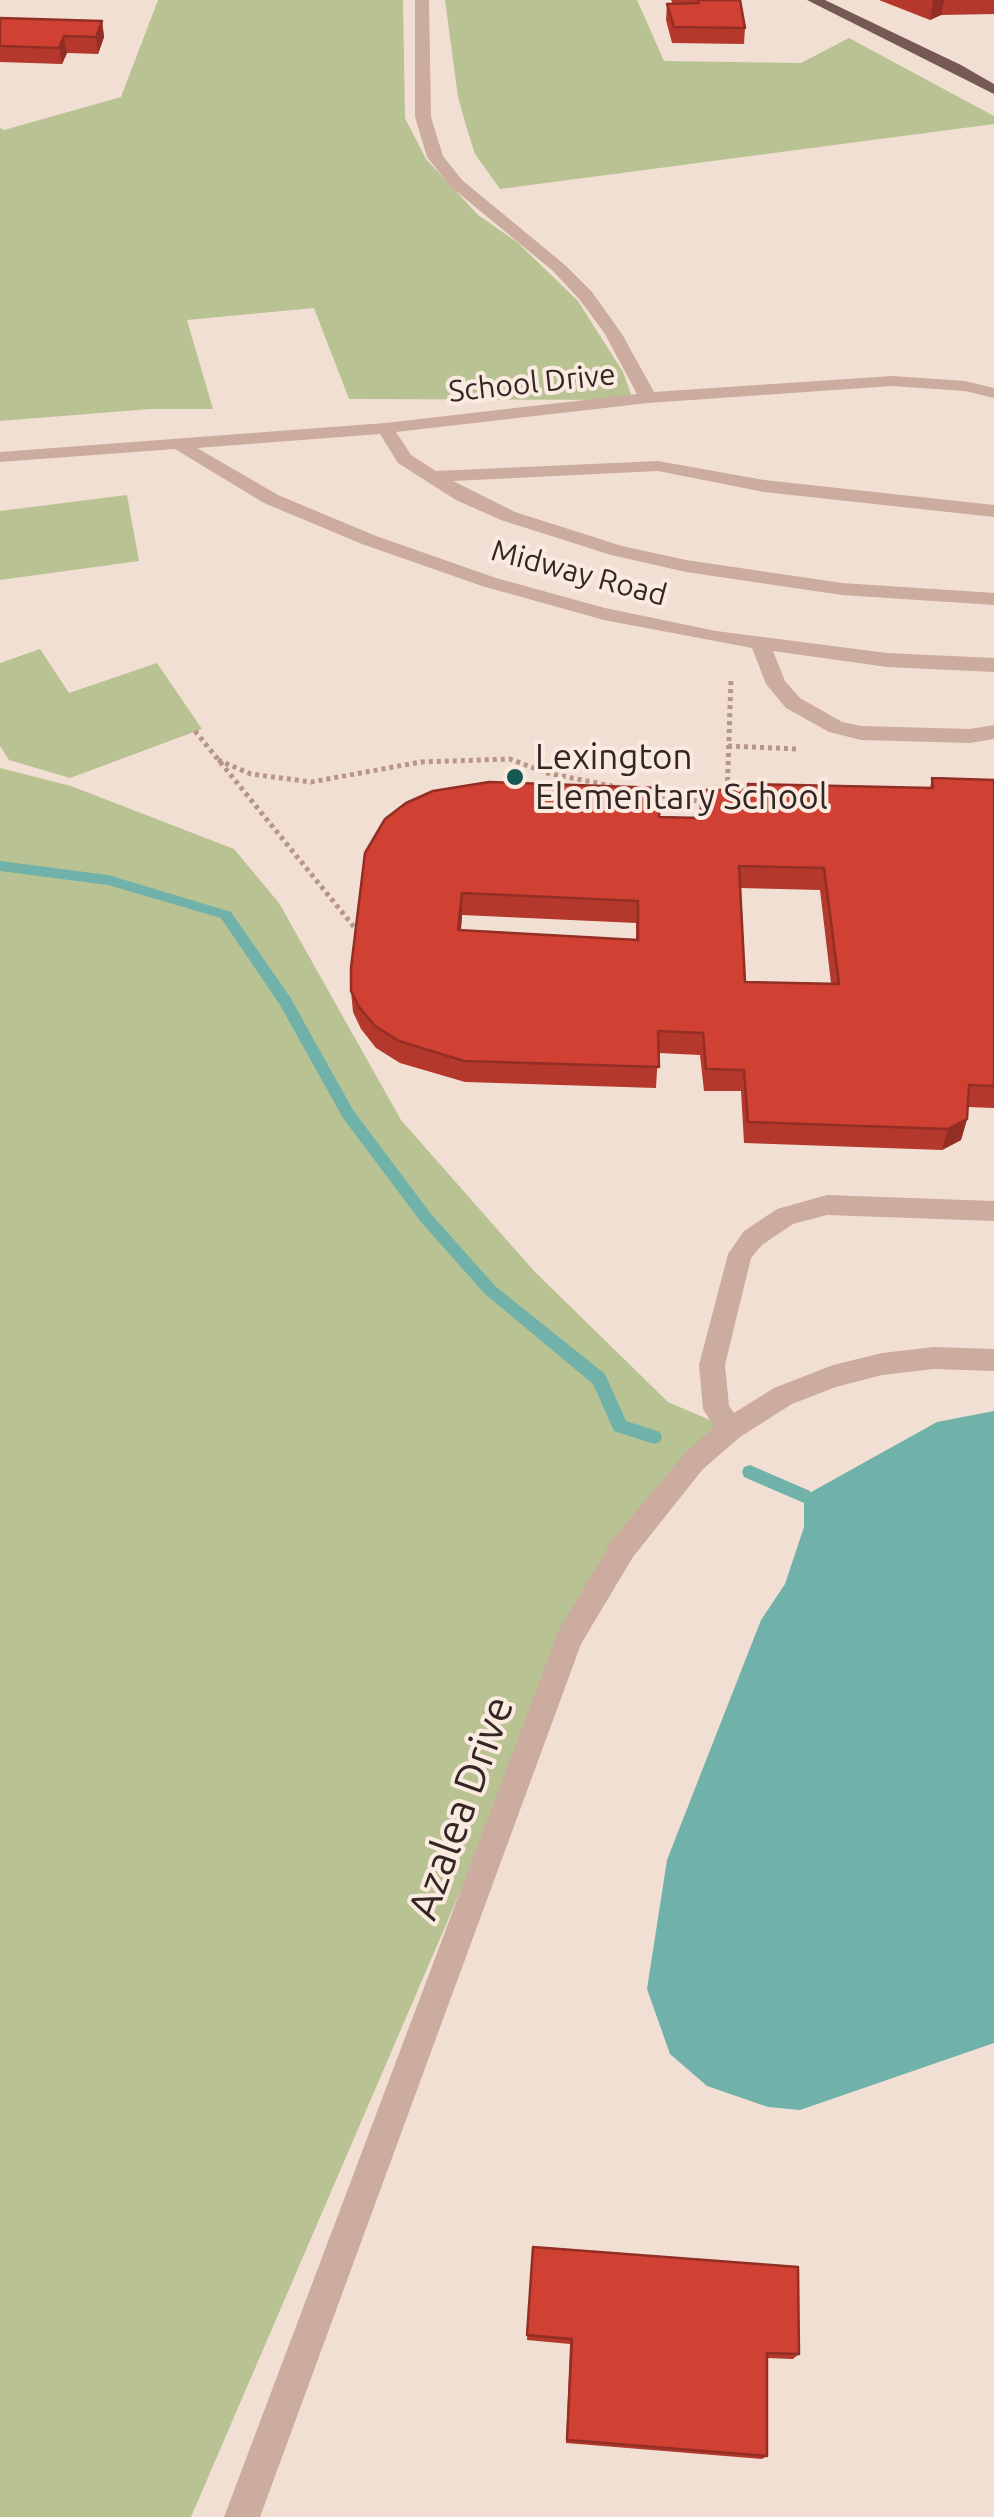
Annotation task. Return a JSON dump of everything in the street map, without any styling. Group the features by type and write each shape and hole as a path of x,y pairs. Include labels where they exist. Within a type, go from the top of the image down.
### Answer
{"main road":[{"path":"822,1 994,90"}],"street":[{"name":"School Drive","path":"0,456 385,428 648,398 613,334 586,296 559,268 456,183 435,158 422,117 422,0"},
{"path":"648,398 892,380 994,392"},
{"path":"385,428 395,450 430,478 508,516 560,535 686,566 842,590 994,599"},
{"name":"Midway Road","path":"177,443 271,498 370,540 489,582 604,614 887,660 994,664"},
{"path":"430,478 658,466 782,488 994,512"},
{"path":"760,642 776,684 793,702 836,727 862,733 994,732"},
{"path":"730,1429 716,1409 712,1365 740,1254 753,1238 786,1216 827,1205 994,1211"},
{"name":"Azalea Drive","path":"242,2517 569,1639 623,1548 694,1462 730,1429 783,1396 833,1376 882,1364 934,1358 994,1360"}],"path":[{"path":"726,804 732,668"},
{"path":"194,731 360,934"},
{"path":"218,760 251,774 310,782 421,762 510,758 547,773 620,788"},
{"path":"638,792 709,802"}],"green space":[{"path":"158,0 403,0 405,118 426,159 478,215 517,242 578,301 623,372 633,400 349,399 314,308 187,320 213,409 150,409 0,421 0,128 121,97"},
{"path":"445,0 637,0 664,61 801,63 849,38 994,116 994,124 500,189 475,154 467,129 458,97"},
{"path":"127,495 139,561 0,580 0,511"},
{"path":"40,649 69,693 157,663 202,729 70,778 9,760 0,746 0,663"},
{"path":"0,768 71,786 234,849 279,903 401,1120 534,1271 668,1402 731,1429 569,1639 191,2517 0,2517"}],"water":[{"path":"994,1411 994,2043 800,2110 768,2107 707,2086 670,2054 647,1989 667,1860 761,1620 785,1584 804,1527 804,1496 937,1422"}],"building":[{"path":"698,0 740,0 745,28 674,27 667,4 699,3"},
{"path":"0,18 102,21 96,37 64,36 59,48 0,46"},
{"path":"932,778 994,780 994,1086 969,1085 967,1119 948,1129 748,1122 744,1070 706,1069 703,1033 658,1031 659,1067 464,1061 399,1041 375,1026 351,991 365,853 385,819 406,803 433,791 489,782 661,788 659,817 701,818 701,790 748,790 748,784 933,788","holes":["739,866 824,868 839,984 745,982","462,893 638,901 638,940 458,930"]},
{"path":"533,2247 798,2267 799,2354 767,2353 767,2456 567,2440 572,2339 527,2335"}],"waterway":[{"path":"0,866 108,880 226,915 285,1001 348,1114 426,1218 490,1290 599,1379 620,1426 654,1437"},
{"path":"750,1472 804,1496"}],"place":[{"name":"Lexington Elementary School","path":"515,777"}]}
